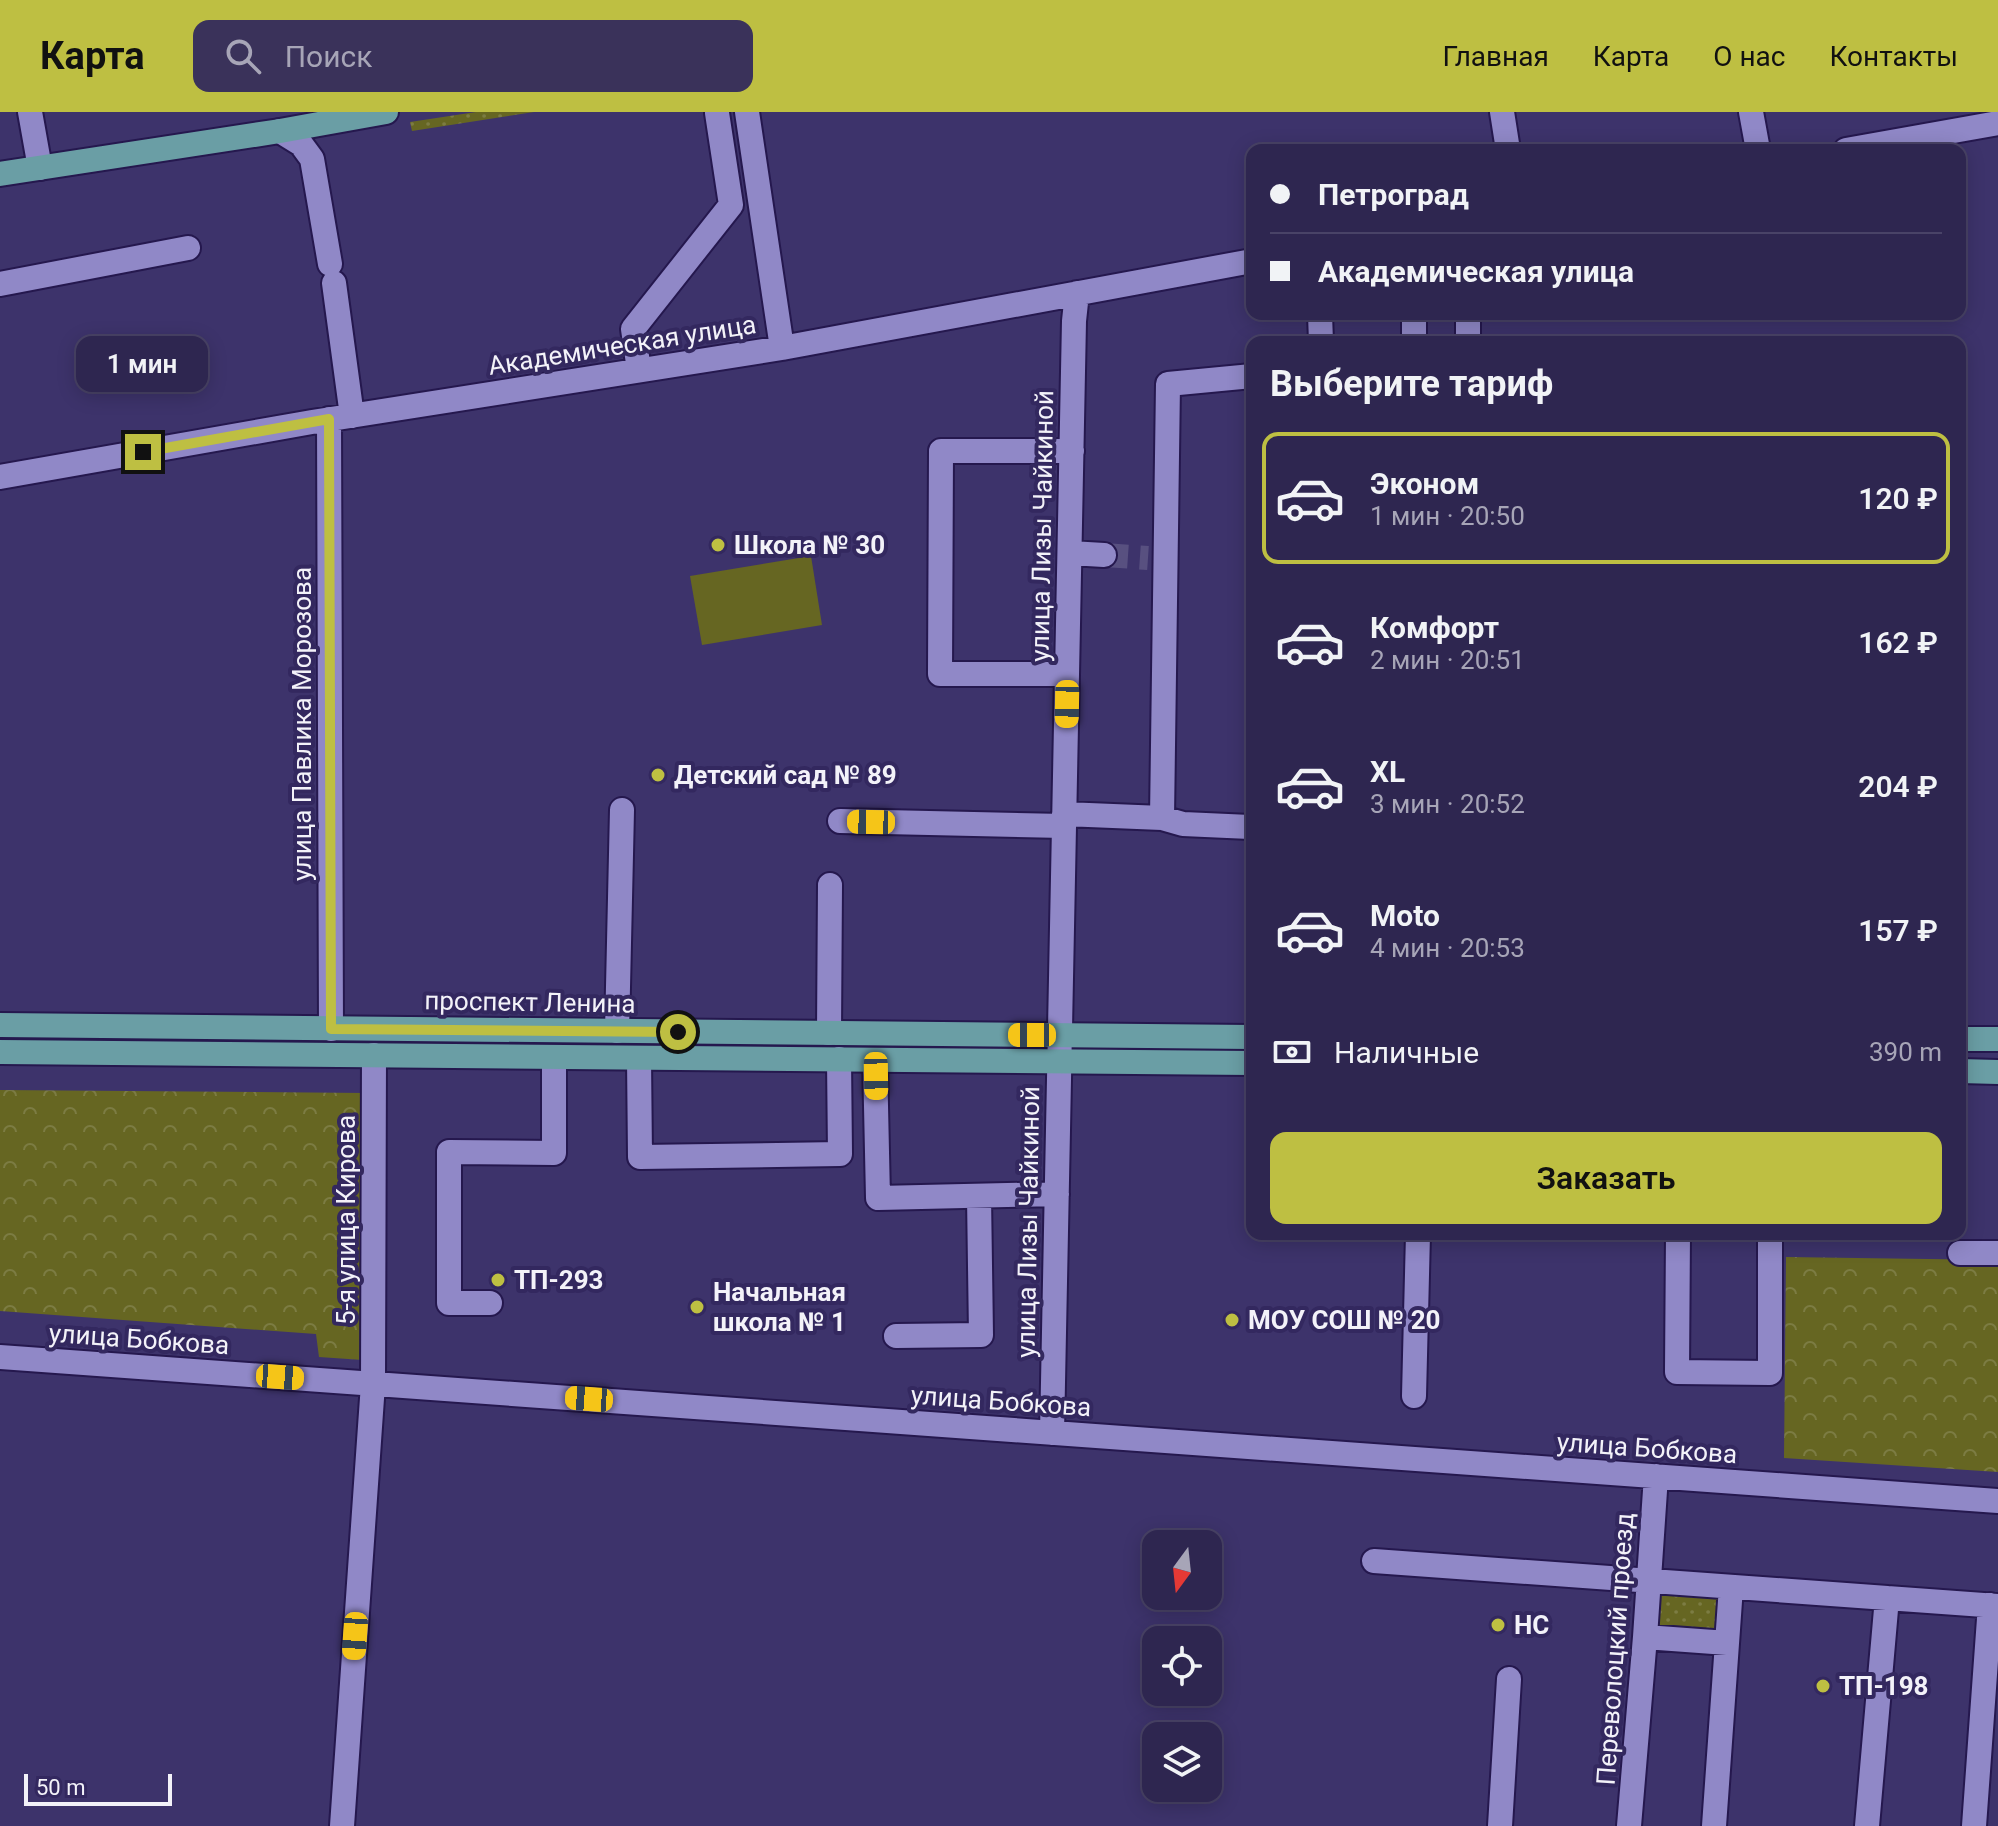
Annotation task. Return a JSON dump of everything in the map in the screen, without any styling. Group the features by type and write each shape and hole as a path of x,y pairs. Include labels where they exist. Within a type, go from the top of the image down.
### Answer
{"main road":[{"path":"0,174 278,121 386,112"},
{"name":"проспект Ленина","path":"0,1025 1246,1037"},
{"path":"315,1055 328,1045 331,1029"},
{"path":"374,1055 379,1040 397,1029"},
{"path":"1966,1039 1998,1039"},
{"name":"проспект Ленина","path":"0,1052 1246,1063"},
{"path":"1966,1071 1998,1072"}],"street":[{"path":"30,112 40,168"},
{"path":"747,112 782,348"},
{"path":"1502,112 1507,144"},
{"path":"1751,112 1757,144"},
{"path":"639,370 633,329 731,205 717,113"},
{"name":"улица Павлика Морозова","path":"278,121 312,159 332,274 341,418 331,1029"},
{"path":"1880,144 1998,123"},
{"path":"0,284 188,248"},
{"name":"Академическая улица","path":"0,477 341,418 782,348 1246,262"},
{"name":"улица Лизы Чайкиной","path":"1052,1433 1077,293"},
{"path":"1162,818 1157,558 1168,384 1246,377"},
{"path":"1067,674 940,674 941,451 1072,451"},
{"path":"1070,553 1104,555"},
{"path":"617,1031 622,810"},
{"path":"840,821 1162,818 1183,824 1246,827"},
{"path":"829,1033 830,885"},
{"name":"5-я улица Кирова","path":"342,1826 373,1384 374,1055"},
{"path":"490,1303 449,1303 449,1152 554,1153 554,1057"},
{"path":"639,1058 640,1157 840,1154 839,1059"},
{"path":"875,1060 878,1198 1057,1194"},
{"path":"896,1336 981,1335 979,1196"},
{"path":"1414,1396 1418,1240"},
{"path":"1678,1240 1677,1372 1770,1373 1770,1240"},
{"path":"1960,1253 1998,1253"},
{"name":"улица Бобкова","path":"0,1357 1998,1501"},
{"name":"Переволоцкий проезд","path":"1629,1826 1656,1476"},
{"path":"1374,1561 1994,1606 1974,1826"},
{"path":"1714,1826 1731,1587"},
{"path":"1867,1826 1887,1598"},
{"path":"1645,1637 1727,1643"},
{"path":"1500,1826 1509,1679"}],"green space":[{"path":"476,112 534,112 412,131 410,122"},
{"path":"811,556 822,625 702,645 690,576"},
{"path":"0,1090 366,1093 363,1360 319,1357 316,1334 0,1311"},
{"path":"1786,1257 1998,1260 1998,1472 1784,1458"},
{"path":"1661,1589 1724,1594 1721,1635 1658,1630"}],"tunnel":[{"path":"1104,555 1148,558"}],"place":[{"name":"Школа № 30","path":"718,545"},
{"name":"Детский сад № 89","path":"658,775"},
{"name":"ТП-293","path":"498,1280"},
{"name":"Начальная школа № 1","path":"697,1307"},
{"name":"МОУ СОШ № 20","path":"1232,1320"},
{"name":"НС","path":"1498,1625"},
{"name":"ТП-198","path":"1823,1686"}],"route":[{"path":"143,452 329,419 331,1029 678,1032"}]}
